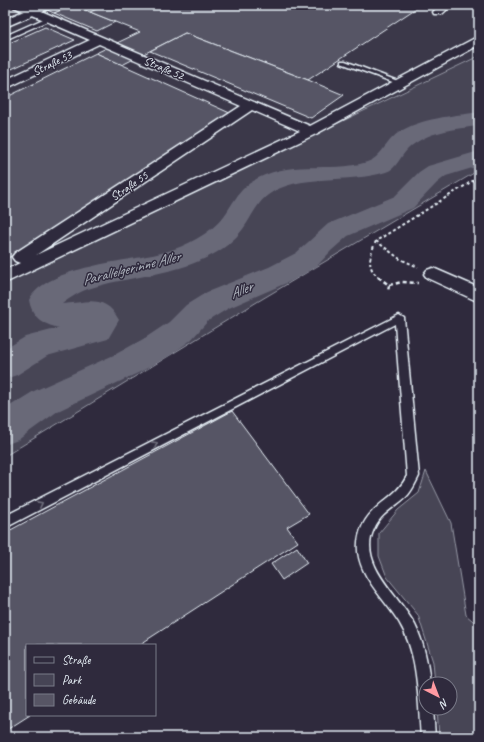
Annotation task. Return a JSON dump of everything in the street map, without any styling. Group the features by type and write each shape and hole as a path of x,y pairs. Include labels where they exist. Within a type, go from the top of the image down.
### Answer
{"street":[{"path":"5,8 13,5"},
{"name":"Straße 52","path":"18,5 311,131"},
{"path":"5,23 48,5"},
{"path":"438,12 447,5"},
{"name":"Straße 53","path":"5,85 99,40"},
{"path":"5,277 311,131 479,40"},
{"name":"Straße 55","path":"5,264 26,254 252,105"},
{"path":"433,274 479,294"}],"lane":[{"path":"5,38 50,18"},
{"path":"343,62 400,83"},
{"path":"5,522 399,318 413,476 407,488 386,504 372,518 365,535 364,556 371,574 404,619 418,649 424,685 428,737"}],"path":[{"path":"411,282 388,284 371,270 369,256 376,241 479,177"},
{"path":"376,241 400,259 433,274"},
{"path":"388,284 388,292"}],"shaded area":[{"path":"5,5 479,5 479,56 5,282"}],"green space":[{"path":"479,56 479,170 257,302 5,456 5,282"},
{"path":"426,471 451,523 466,615 479,626 479,737 439,737 438,716 458,716 458,676 434,676 433,662 418,615 387,577 379,556 379,533 398,510 419,493"}],"building":[{"path":"36,5 73,5 54,13"},
{"path":"74,5 115,22 97,31 54,13"},
{"path":"105,5 421,5 308,80 185,33 122,65 96,53 140,32 90,12"},
{"path":"45,27 75,40 5,72 5,45"},
{"path":"185,33 344,95 311,118 150,51"},
{"path":"96,53 232,114 5,260 5,98"},
{"path":"232,411 309,514 287,527 298,542 141,644 26,644 26,716 28,716 5,731 5,533"},
{"path":"297,547 307,563 282,580 271,564"}],"waterway":[{"name":"Parallelgerinne Aller","path":"5,366 37,346 97,330 103,320 95,312 58,316 46,309 44,300 67,286 96,276 170,261 198,250 228,229 254,193 273,181 302,174 362,171 377,167 387,160 399,144 416,133 437,126 479,119"},
{"name":"Aller","path":"5,429 46,401 128,363 157,347 180,331 197,313 218,300 280,274 306,260 321,244 338,230 404,202 432,174 437,171 479,158"}]}
